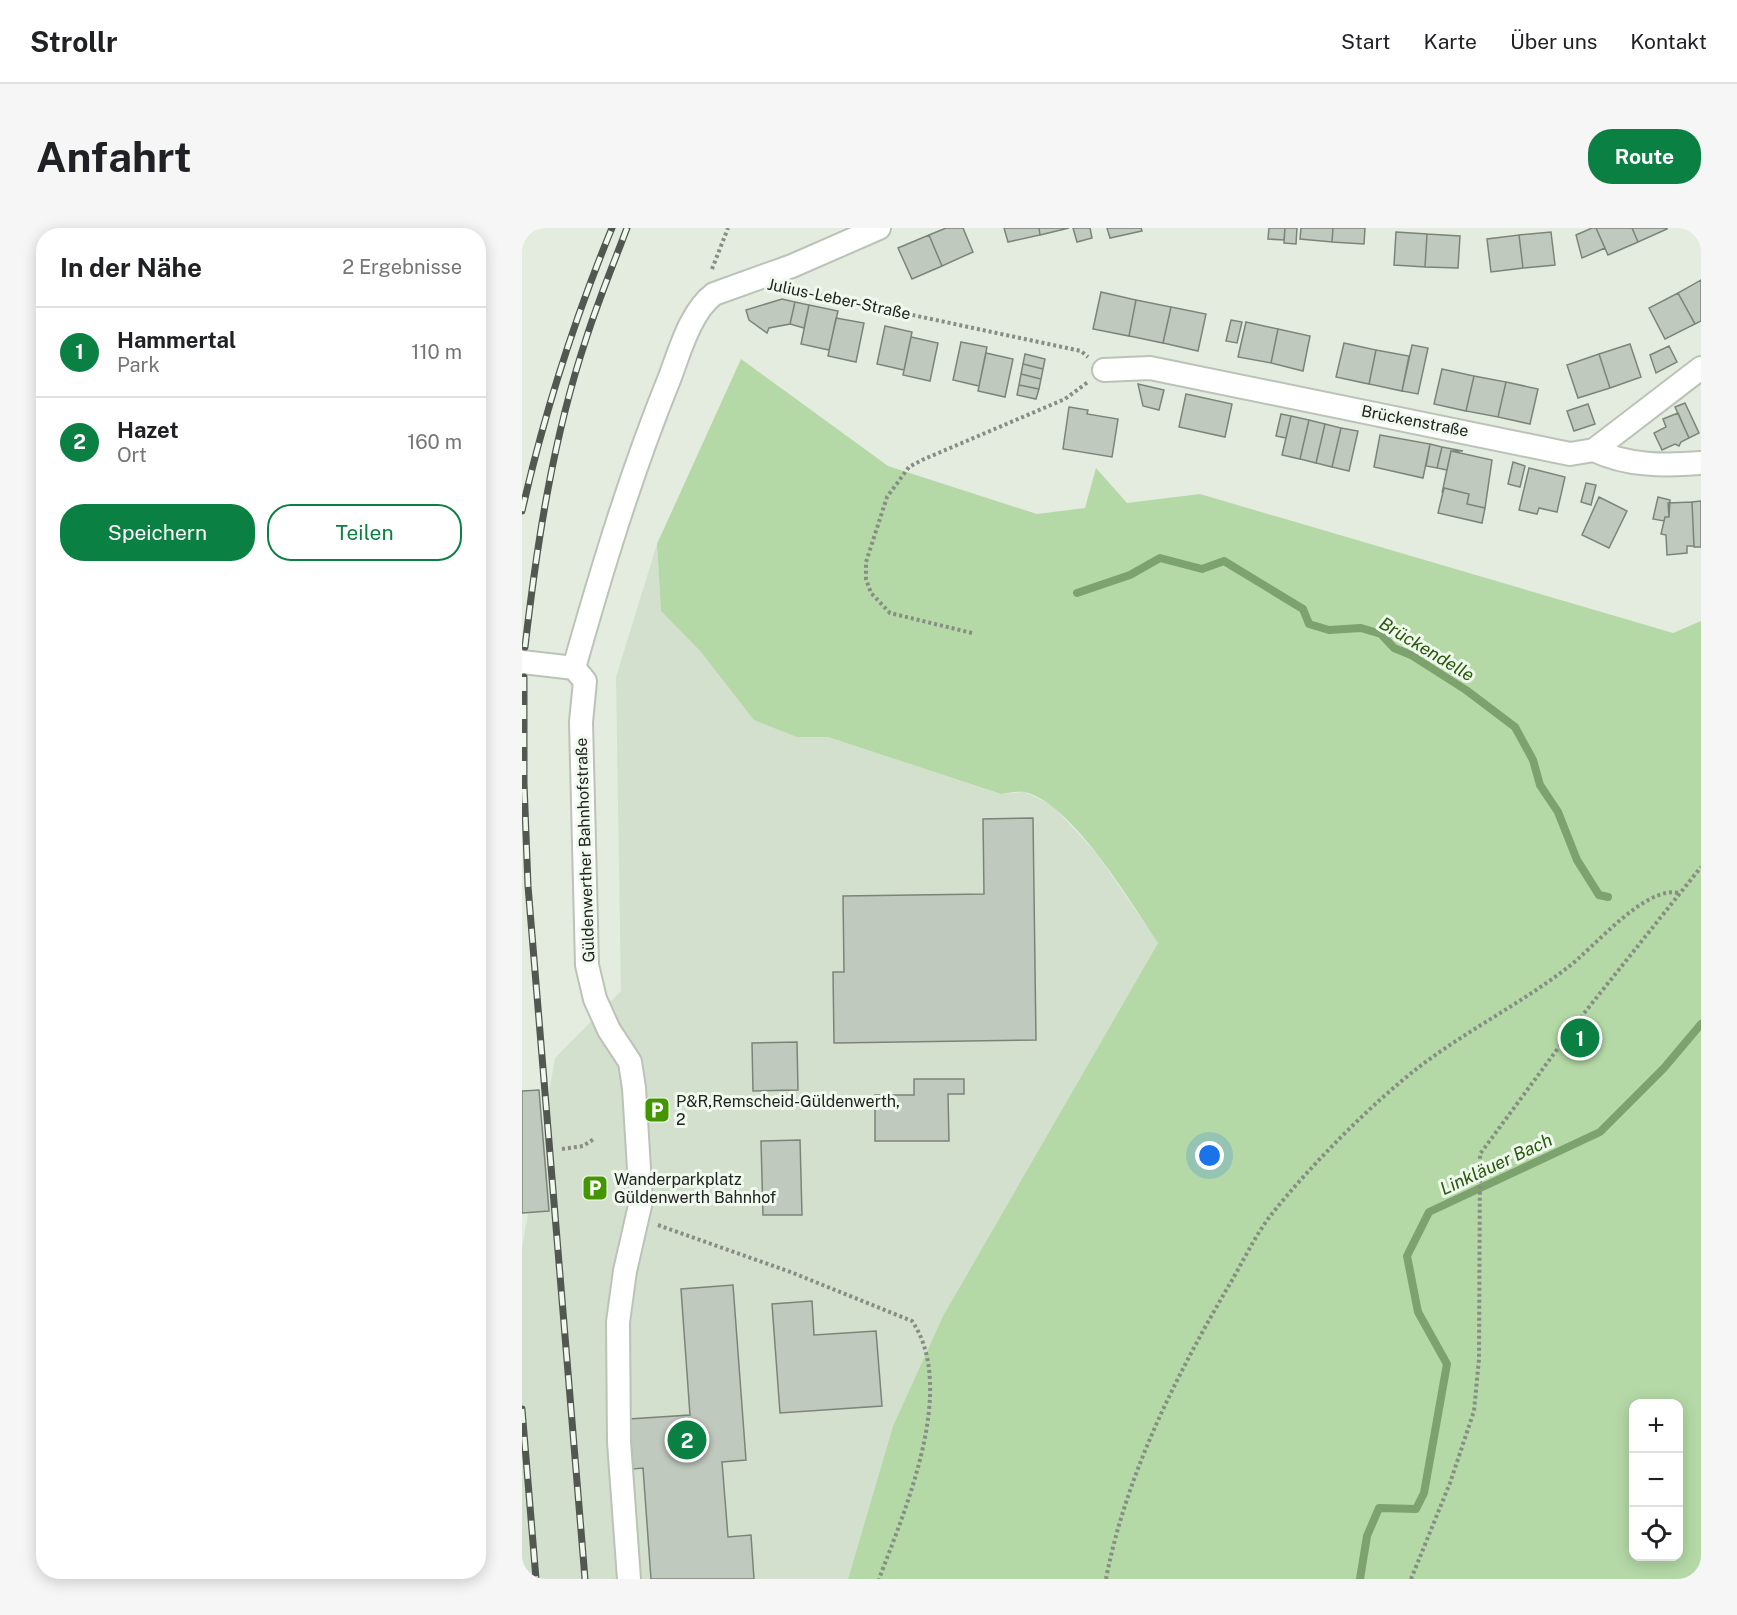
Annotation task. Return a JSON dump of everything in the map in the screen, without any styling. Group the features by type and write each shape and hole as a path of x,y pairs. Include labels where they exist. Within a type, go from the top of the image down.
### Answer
{"street":[{"name":"Julius-Leber-Straße","path":"751,280 792,266 879,228"},
{"path":"522,662 574,668 613,528 659,402 698,312 705,300 714,294 751,280"},
{"name":"Brückenstraße","path":"1104,370 1150,368 1570,453 1594,450"},
{"path":"1594,450 1701,368"},
{"path":"1594,450 1617,459 1649,464 1701,463"},
{"name":"Güldenwerther Bahnhofstraße","path":"574,668 585,681 581,722 587,965 595,999 609,1030 630,1062 641,1201 618,1322 619,1442 629,1579"}],"path":[{"path":"714,294 711,270 728,228"},
{"name":"Julius-Leber-Straße","path":"751,280 1081,351"},
{"path":"972,633 890,613 871,593 866,579 866,562 887,497 909,467 1065,399 1104,370"},
{"path":"1411,1579 1450,1483 1474,1411 1479,1359 1480,1154 1581,1017 1701,867"},
{"path":"1106,1579 1127,1501 1164,1405 1199,1337 1270,1216 1330,1150 1419,1067 1566,969 1639,903 1670,891 1679,893"},
{"path":"562,1149 583,1146 594,1139"},
{"path":"637,1218 793,1273 912,1321 923,1336 928,1357 931,1389 922,1444 912,1494 879,1579"}],"shaded area":[{"path":"657,544 661,611 701,652 797,737 828,737 1000,794 1024,792 1052,805 1097,854 1158,943 943,1316 893,1426 848,1579 522,1579 522,1248 555,1058 621,991 616,677"}],"green space":[{"path":"741,359 888,466 1037,514 1085,508 1096,468 1127,503 1200,494 1673,633 1701,621 1701,1579 848,1579 893,1426 943,1316 1158,943 1099,856 1061,814 1042,799 1024,792 1001,794 828,737 797,737 754,720 701,652 661,611 657,544"}],"building":[{"path":"946,228 963,228 973,252 942,266 929,235"},
{"path":"1004,228 1039,228 1040,235 1008,242"},
{"path":"1039,228 1069,228 1040,235"},
{"path":"1073,228 1090,228 1092,238 1077,242"},
{"path":"1107,228 1141,228 1142,231 1110,238"},
{"path":"1269,228 1285,228 1284,240 1268,239"},
{"path":"1285,228 1297,228 1296,244 1284,243"},
{"path":"1301,228 1333,228 1332,242 1300,239"},
{"path":"1333,228 1365,228 1364,244 1332,242"},
{"path":"1596,228 1605,248 1582,258 1576,235"},
{"path":"1596,228 1632,228 1638,242 1608,255"},
{"path":"1632,228 1667,228 1667,229 1638,242"},
{"path":"1396,232 1427,234 1425,267 1394,265"},
{"path":"1551,232 1555,265 1523,268 1519,235"},
{"path":"1427,234 1460,236 1458,268 1425,267"},
{"path":"929,235 942,266 912,279 898,248"},
{"path":"1519,235 1523,268 1491,272 1487,239"},
{"path":"1701,280 1701,321 1695,324 1678,293"},
{"path":"1101,292 1136,300 1129,336 1093,329"},
{"path":"1678,293 1695,324 1665,339 1649,308"},
{"path":"782,299 795,302 790,324 769,328 767,333 749,320 746,310"},
{"path":"1136,300 1171,307 1163,343 1129,336"},
{"path":"795,302 809,305 804,328 790,324"},
{"path":"809,305 838,311 829,350 801,344"},
{"path":"1171,307 1206,314 1198,351 1163,343"},
{"path":"836,318 864,323 856,362 828,356"},
{"path":"1231,320 1242,322 1237,343 1226,341"},
{"path":"1246,322 1278,329 1271,363 1238,357"},
{"path":"885,326 912,332 904,370 877,364"},
{"path":"1278,329 1310,336 1303,371 1271,363"},
{"path":"911,337 938,343 930,381 903,375"},
{"path":"961,342 987,347 979,386 953,380"},
{"path":"1344,343 1376,350 1369,384 1336,377"},
{"path":"1630,344 1641,377 1610,388 1599,354"},
{"path":"1412,345 1428,348 1418,394 1402,391"},
{"path":"1669,346 1677,362 1656,373 1650,355"},
{"path":"1376,350 1409,356 1402,391 1369,384"},
{"path":"986,353 1013,359 1005,397 978,391"},
{"path":"1025,354 1045,359 1043,369 1023,364"},
{"path":"1599,354 1610,388 1578,398 1567,365"},
{"path":"1023,364 1043,369 1041,379 1021,374"},
{"path":"1442,369 1474,376 1466,411 1434,404"},
{"path":"1021,374 1041,379 1039,389 1019,385"},
{"path":"1474,376 1506,382 1498,417 1466,411"},
{"path":"1506,382 1538,389 1530,424 1498,417"},
{"path":"1138,384 1164,390 1159,410 1143,406"},
{"path":"1019,385 1039,389 1036,399 1017,395"},
{"path":"1186,394 1232,404 1225,437 1179,427"},
{"path":"1685,403 1699,433 1689,438 1675,407"},
{"path":"1588,404 1595,424 1574,431 1567,411"},
{"path":"1069,407 1088,410 1087,414 1118,419 1112,457 1063,449"},
{"path":"1678,413 1689,438 1681,442 1679,446 1675,444 1662,450 1654,433 1666,427 1663,419"},
{"path":"1281,414 1291,416 1286,438 1276,436"},
{"path":"1291,416 1309,420 1300,459 1282,455"},
{"path":"1309,420 1325,424 1316,463 1300,459"},
{"path":"1325,424 1341,428 1332,467 1316,463"},
{"path":"1341,428 1358,431 1349,471 1332,467"},
{"path":"1380,435 1430,444 1423,478 1374,467"},
{"path":"1430,444 1442,447 1437,468 1426,466"},
{"path":"1442,447 1463,451 1451,451 1447,470 1437,468"},
{"path":"1451,451 1492,460 1485,508 1467,504 1469,494 1444,488 1442,493"},
{"path":"1513,462 1525,466 1520,487 1508,484"},
{"path":"1529,468 1565,477 1557,512 1539,508 1537,514 1519,510"},
{"path":"1586,483 1596,485 1591,505 1581,502"},
{"path":"1444,488 1469,494 1467,504 1485,508 1482,523 1438,513"},
{"path":"1599,497 1627,511 1609,548 1582,535"},
{"path":"1658,497 1670,500 1669,517 1665,517 1664,521 1653,519"},
{"path":"1701,501 1701,547 1694,547 1692,502"},
{"path":"1692,502 1694,546 1687,546 1687,553 1667,555 1666,535 1661,534 1665,517 1669,517 1668,503"},
{"path":"1033,818 1036,1040 834,1043 833,972 844,972 843,896 984,894 983,819"},
{"path":"797,1042 798,1090 753,1091 752,1043"},
{"path":"914,1079 964,1079 964,1094 948,1094 949,1141 875,1141 875,1095 914,1095"},
{"path":"539,1090 549,1211 522,1213 522,1091"},
{"path":"800,1140 802,1215 763,1215 761,1141"},
{"path":"733,1285 746,1460 722,1462 728,1537 751,1535 754,1579 651,1579 643,1468 633,1469 629,1419 690,1415 681,1289"},
{"path":"812,1301 814,1335 876,1331 882,1406 780,1413 772,1304"}],"waterway":[{"name":"Brückendelle","path":"1077,593 1130,575 1160,558 1202,569 1224,561 1303,609 1309,624 1329,630 1361,628 1381,634 1394,648 1411,655 1466,690 1515,727 1533,760 1540,785 1558,812 1577,860 1599,895 1608,897"},
{"name":"Linkläuer Bach","path":"1360,1579 1367,1536 1379,1508 1416,1509 1424,1493 1447,1364 1418,1312 1407,1256 1429,1212 1600,1132 1664,1068 1701,1024"}],"railway":[{"path":"522,511 561,368 612,228"},
{"path":"525,647 541,530 564,414 591,325 627,228"},
{"path":"524,677 524,783 528,886 585,1579"},
{"path":"522,1409 536,1579"}],"place":[{"name":"Hammertal","path":"1580,1038"},
{"name":"P&R,Remscheid-Güldenwerth, 2","path":"657,1110"},
{"name":"Wanderparkplatz Güldenwerth Bahnhof","path":"595,1188"},
{"name":"Hazet","path":"687,1440"}]}
